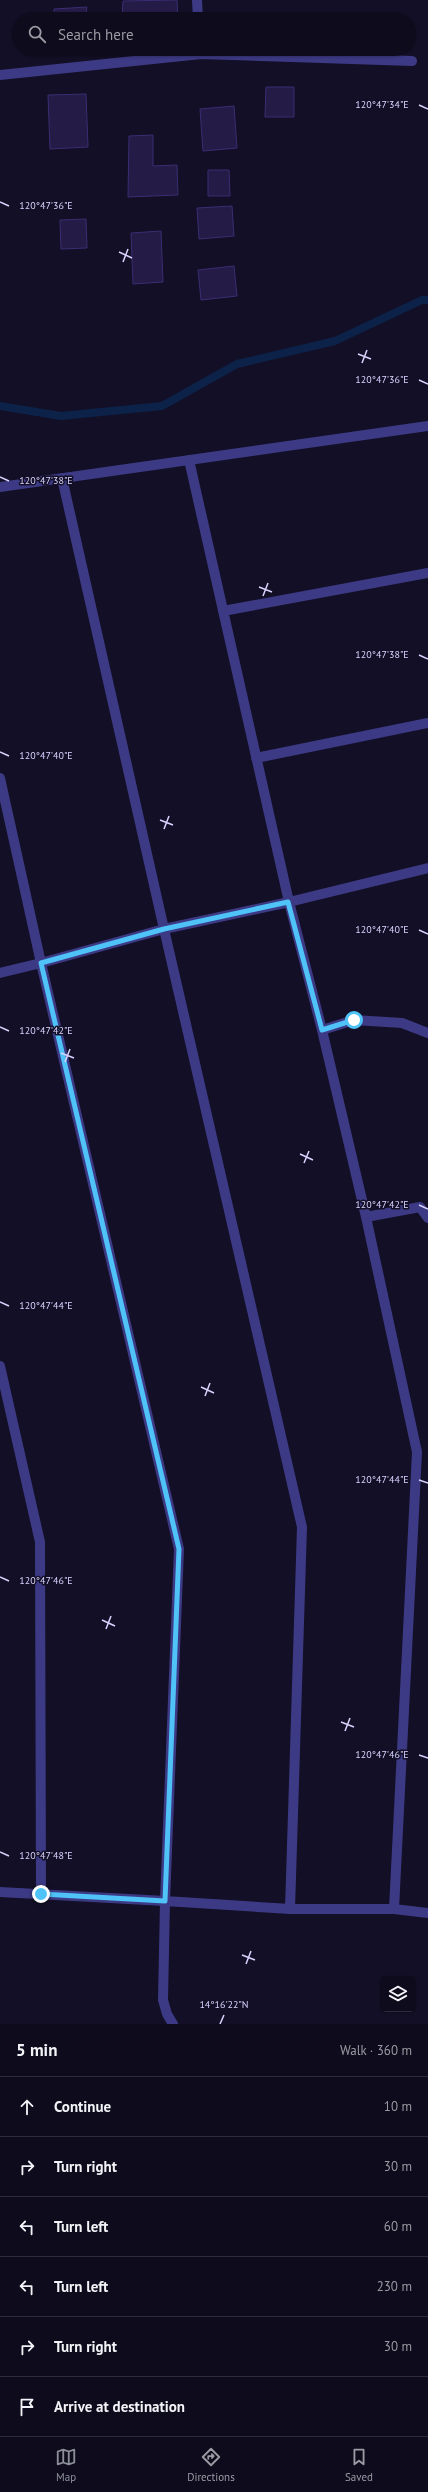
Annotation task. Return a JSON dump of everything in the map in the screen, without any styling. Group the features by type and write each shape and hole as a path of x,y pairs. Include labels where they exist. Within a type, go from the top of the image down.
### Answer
{"street":[{"path":"197,0 198,12"},
{"path":"0,75 166,56"},
{"path":"295,56 412,61"},
{"path":"0,487 428,426"},
{"path":"189,460 288,902 322,1030 366,1217 417,1452 394,1909"},
{"path":"62,478 302,1527 290,1909"},
{"path":"223,611 428,573"},
{"path":"256,758 428,722"},
{"path":"0,778 41,963 179,1549 165,1901 163,2000 167,2014 173,2024"},
{"path":"0,973 164,929 288,902 428,868"},
{"path":"322,1030 354,1020 402,1022 428,1033"},
{"path":"366,1217 420,1206 428,1218"},
{"path":"0,1366 40,1542 41,1894"},
{"path":"0,1892 290,1909 394,1909 428,1913"}],"building":[{"path":"177,0 178,12 122,12 123,1"},
{"path":"87,7 86,12 54,12 54,9"},
{"path":"266,87 294,87 294,117 265,117"},
{"path":"86,94 88,147 50,149 48,95"},
{"path":"234,106 237,148 203,151 200,109"},
{"path":"153,135 153,166 177,165 178,195 128,197 129,136"},
{"path":"208,170 229,170 230,196 208,196"},
{"path":"232,206 234,236 199,239 197,208"},
{"path":"86,219 87,248 61,249 60,220"},
{"path":"161,231 163,282 133,284 131,233"},
{"path":"234,266 237,296 201,300 198,270"}],"waterway":[{"path":"0,406 61,416 162,406 237,364 335,341 422,300 428,300"}],"route":[{"path":"41,1894 165,1901 179,1549 41,963 164,929 288,902 322,1030 354,1020"}]}
